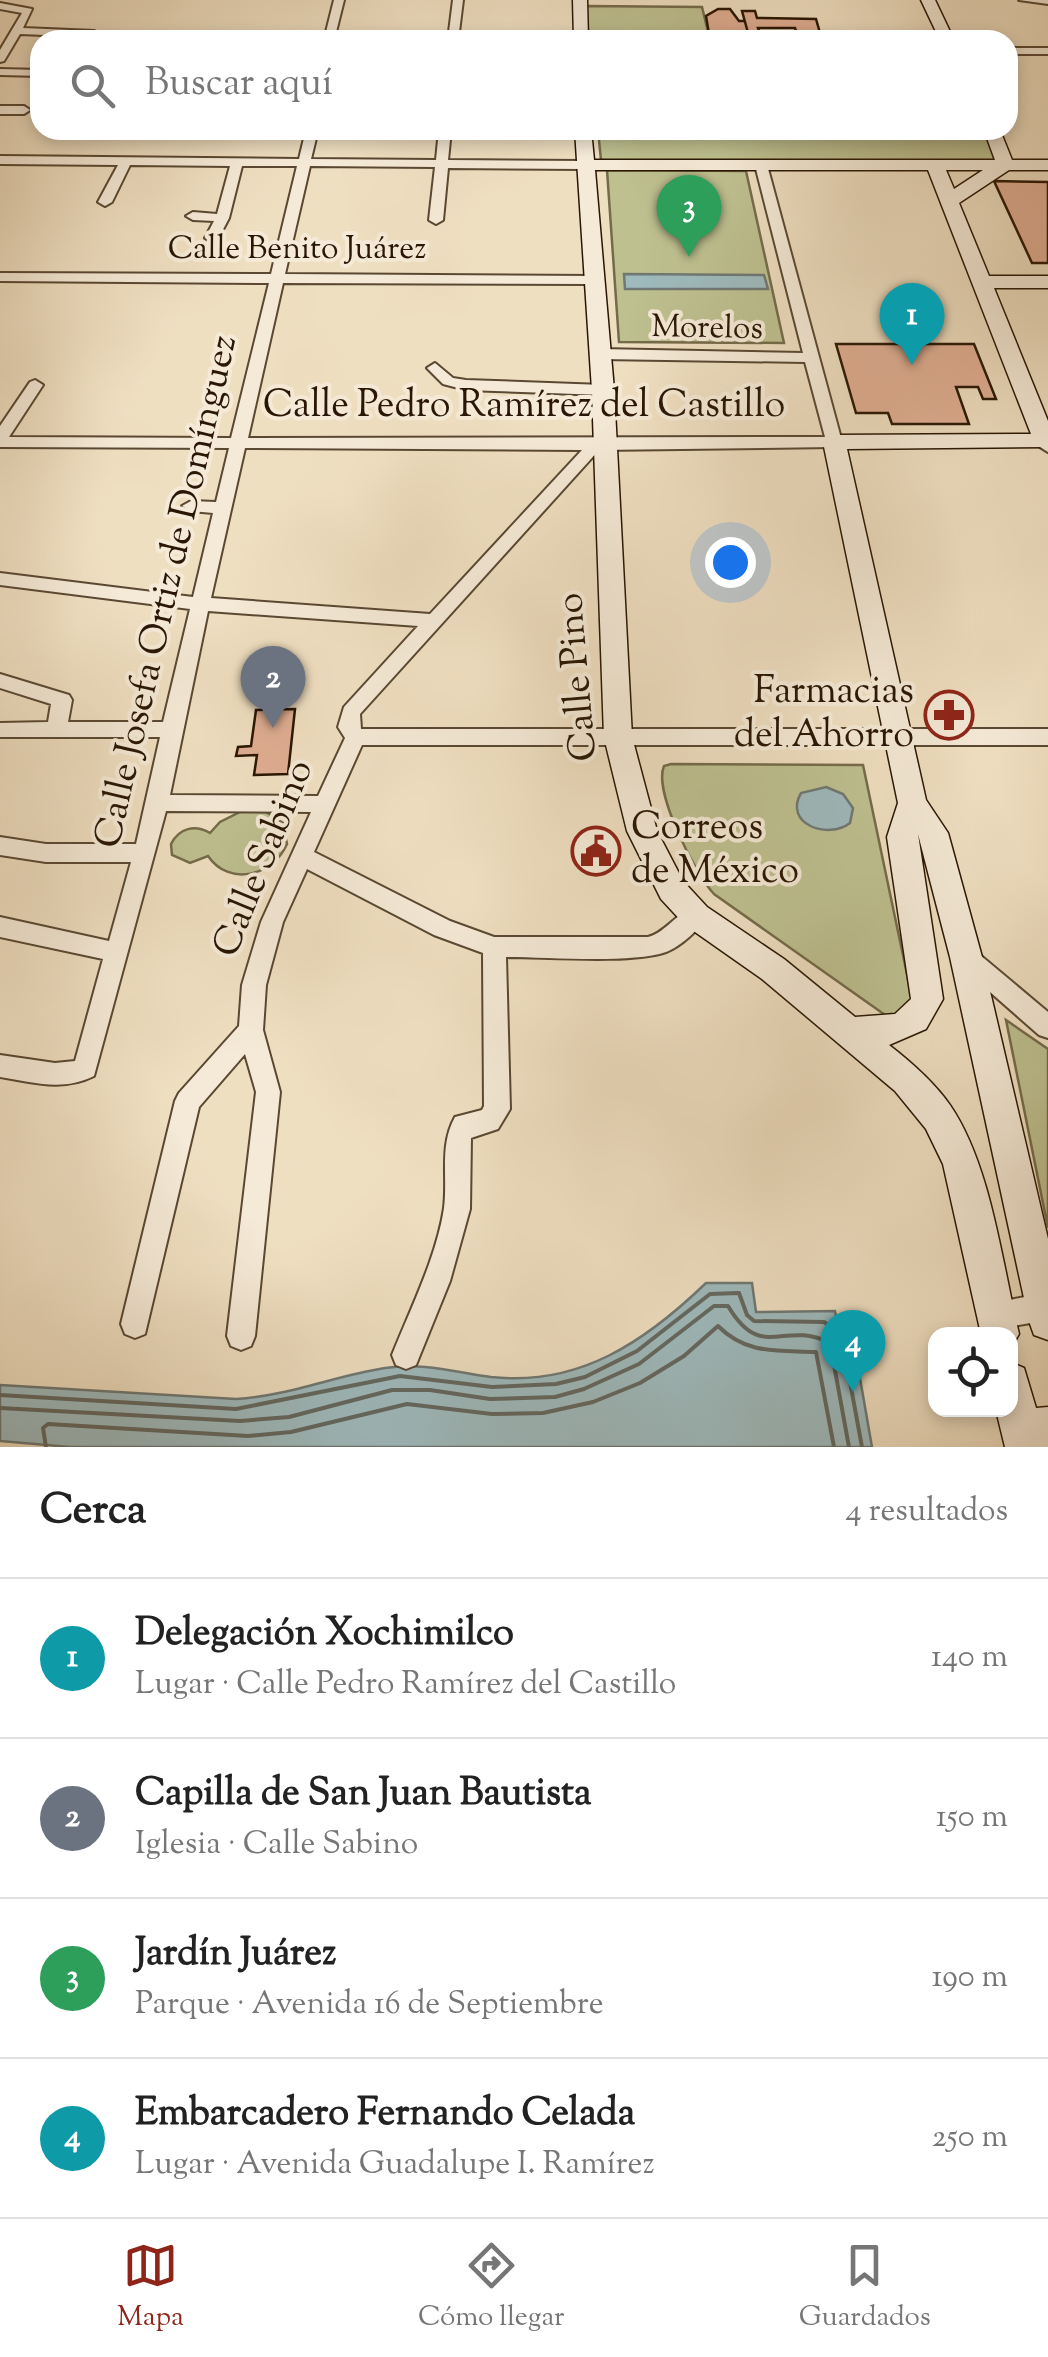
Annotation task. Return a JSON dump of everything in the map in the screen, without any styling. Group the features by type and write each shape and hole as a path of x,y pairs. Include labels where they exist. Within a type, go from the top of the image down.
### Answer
{"street":[{"path":"332,30 339,0"},
{"path":"454,30 458,0"},
{"path":"580,0 582,30"},
{"path":"928,0 943,30"},
{"path":"1024,0 1048,2"},
{"path":"0,6 28,12 0,60"},
{"path":"15,31 30,32"},
{"path":"1018,51 1048,51"},
{"path":"0,72 30,73"},
{"path":"0,110 24,110"},
{"name":"Calle Josefa Ortiz de Domínguez","path":"0,1066 63,1075 76,1075 85,1068 158,804 172,729 310,140"},
{"path":"436,220 444,140"},
{"name":"Calle Pino","path":"583,140 603,390 600,445 618,738 642,831 672,890 696,916 773,969 850,1032 907,1080 938,1118 960,1160 998,1325"},
{"path":"996,140 1006,164"},
{"path":"0,175 4,160 1048,165"},
{"path":"105,202 126,160"},
{"path":"212,238 222,218 236,162"},
{"path":"951,200 1006,164"},
{"path":"762,165 834,442 912,802 933,834 966,958 1047,1312 998,1325"},
{"path":"936,165 1047,443"},
{"path":"193,216 222,218"},
{"name":"Calle Benito Juárez","path":"0,276 594,280"},
{"path":"982,282 1048,282"},
{"name":"Morelos","path":"600,354 814,358"},
{"path":"435,368 448,381 466,386 603,390"},
{"path":"0,440 36,385"},
{"name":"Calle Pedro Ramírez del Castillo","path":"0,440 600,445 1047,443"},
{"name":"Calle Sabino","path":"241,1336 268,1092 251,1030 254,986 272,922 355,737 348,727 351,712 600,445"},
{"path":"190,506 224,508"},
{"path":"0,580 201,604 435,621"},
{"path":"0,682 62,700 58,730"},
{"path":"0,730 172,729"},
{"path":"355,737 1048,737"},
{"path":"850,1032 890,1031 908,1026 921,1017 928,999 902,837 912,802"},
{"path":"158,804 325,804"},
{"path":"0,846 46,853 143,853"},
{"path":"303,857 442,928 494,947 648,947 664,943 696,916"},
{"path":"0,927 114,952"},
{"path":"406,1355 436,1280 457,1209 458,1136 464,1125 488,1120 497,1109 494,947"},
{"path":"966,958 1048,1027"},
{"path":"135,1324 188,1101 251,1030"},
{"path":"1018,1402 1031,1434"}],"green space":[{"path":"586,6 702,7 708,30 588,30"},
{"path":"599,140 989,140 999,162 601,160"},
{"path":"607,170 746,171 784,343 619,342"},
{"path":"863,765 913,1003 909,1012 888,1017 714,894 687,851 664,794 664,766"},
{"path":"242,811 266,812 283,823 287,844 272,864 250,874 239,874 227,872 208,856 190,863 172,855 171,844 183,831 199,829 210,833 220,822"},
{"path":"1006,1020 1048,1049 1048,1228"}],"water":[{"path":"624,274 764,275 768,289 625,289"},
{"path":"826,787 843,794 853,808 850,823 841,828 810,826 798,813 801,793"},
{"path":"706,1283 752,1283 756,1312 835,1311 837,1321 850,1321 872,1447 70,1447 0,1441 0,1385 236,1399 399,1366 491,1377 553,1375 582,1367 635,1341"}],"building":[{"path":"718,9 730,9 739,21 746,21 748,30 708,30 706,16"},
{"path":"742,11 755,11 757,18 816,19 819,30 758,28 747,30"},
{"path":"994,181 1048,182 1048,263 1032,263"},
{"path":"676,222 700,222 701,227 685,231"},
{"path":"836,344 974,344 996,399 983,399 978,387 956,387 969,424 892,424 888,413 856,413"},
{"path":"295,709 288,774 254,775 257,755 236,756 238,747 251,746 256,710"},
{"name":"Farmacias del Ahorro","path":"967,709 971,724 932,725 928,710"}],"place":[{"name":"Jardín Juárez","path":"689,257"},
{"name":"Delegación Xochimilco","path":"912,365"},
{"name":"Farmacias del Ahorro","path":"949,715"},
{"name":"Capilla de San Juan Bautista","path":"273,728"},
{"name":"Correos de México","path":"596,851"},
{"name":"Embarcadero Fernando Celada","path":"853,1392"}]}
